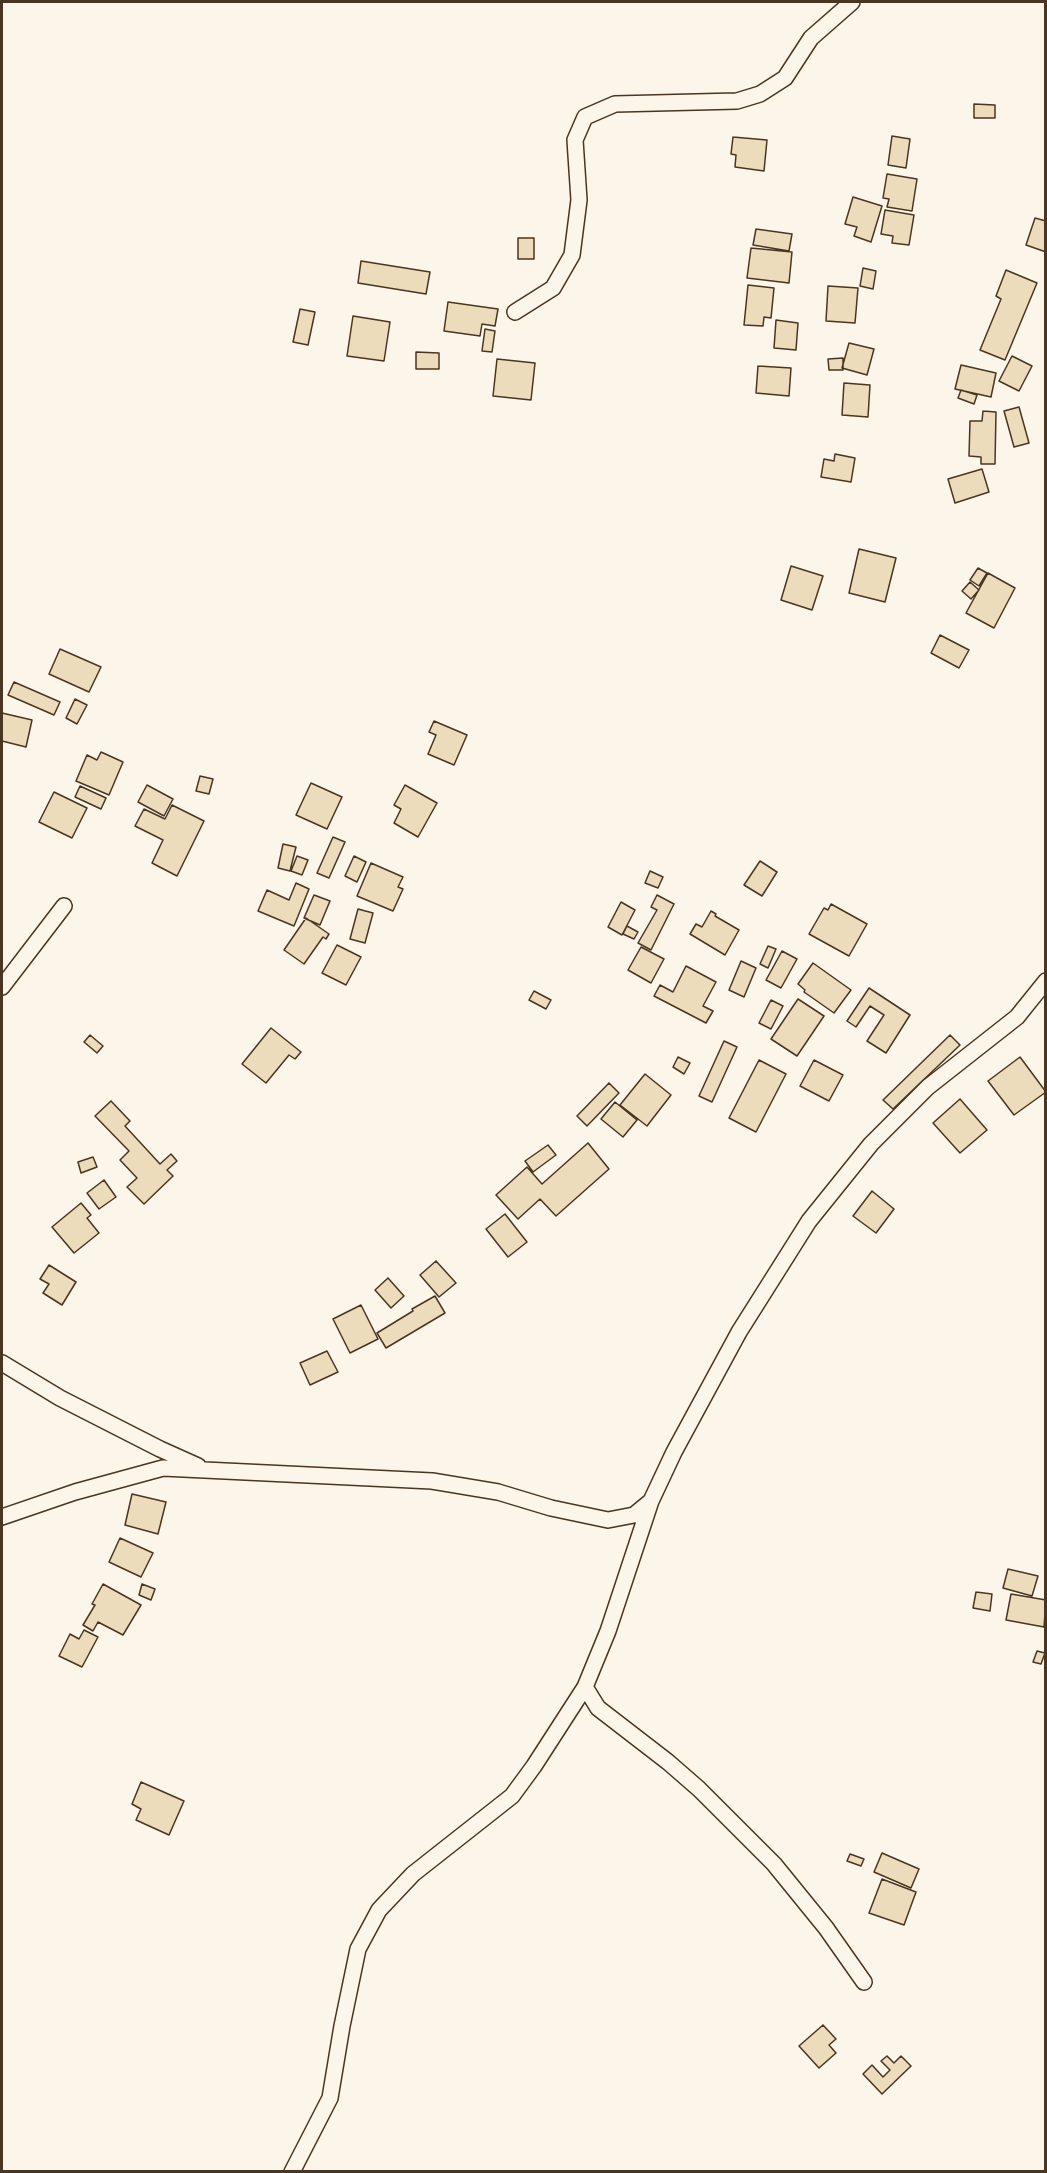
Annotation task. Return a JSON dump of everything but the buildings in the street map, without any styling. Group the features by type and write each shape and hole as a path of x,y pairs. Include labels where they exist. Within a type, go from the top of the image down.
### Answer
{"street":[{"path":"515,312 553,288 572,255 579,200 575,140 585,117 615,104 737,101 760,94 785,78 811,38 852,2"},
{"path":"2,987 64,906"},
{"path":"292,2172 330,2098 358,1949 380,1910 413,1874 512,1796 585,1687 608,1631 651,1501 674,1452 739,1332 810,1221 871,1144 928,1087 1017,1017 1046,981"},
{"path":"2,1362 60,1398 204,1469"},
{"path":"2,1517 75,1492 162,1468 432,1481 498,1492 551,1508 608,1520 634,1515 651,1501"},
{"path":"585,1687 598,1708 699,1789 774,1864 826,1928 864,1982"}]}
